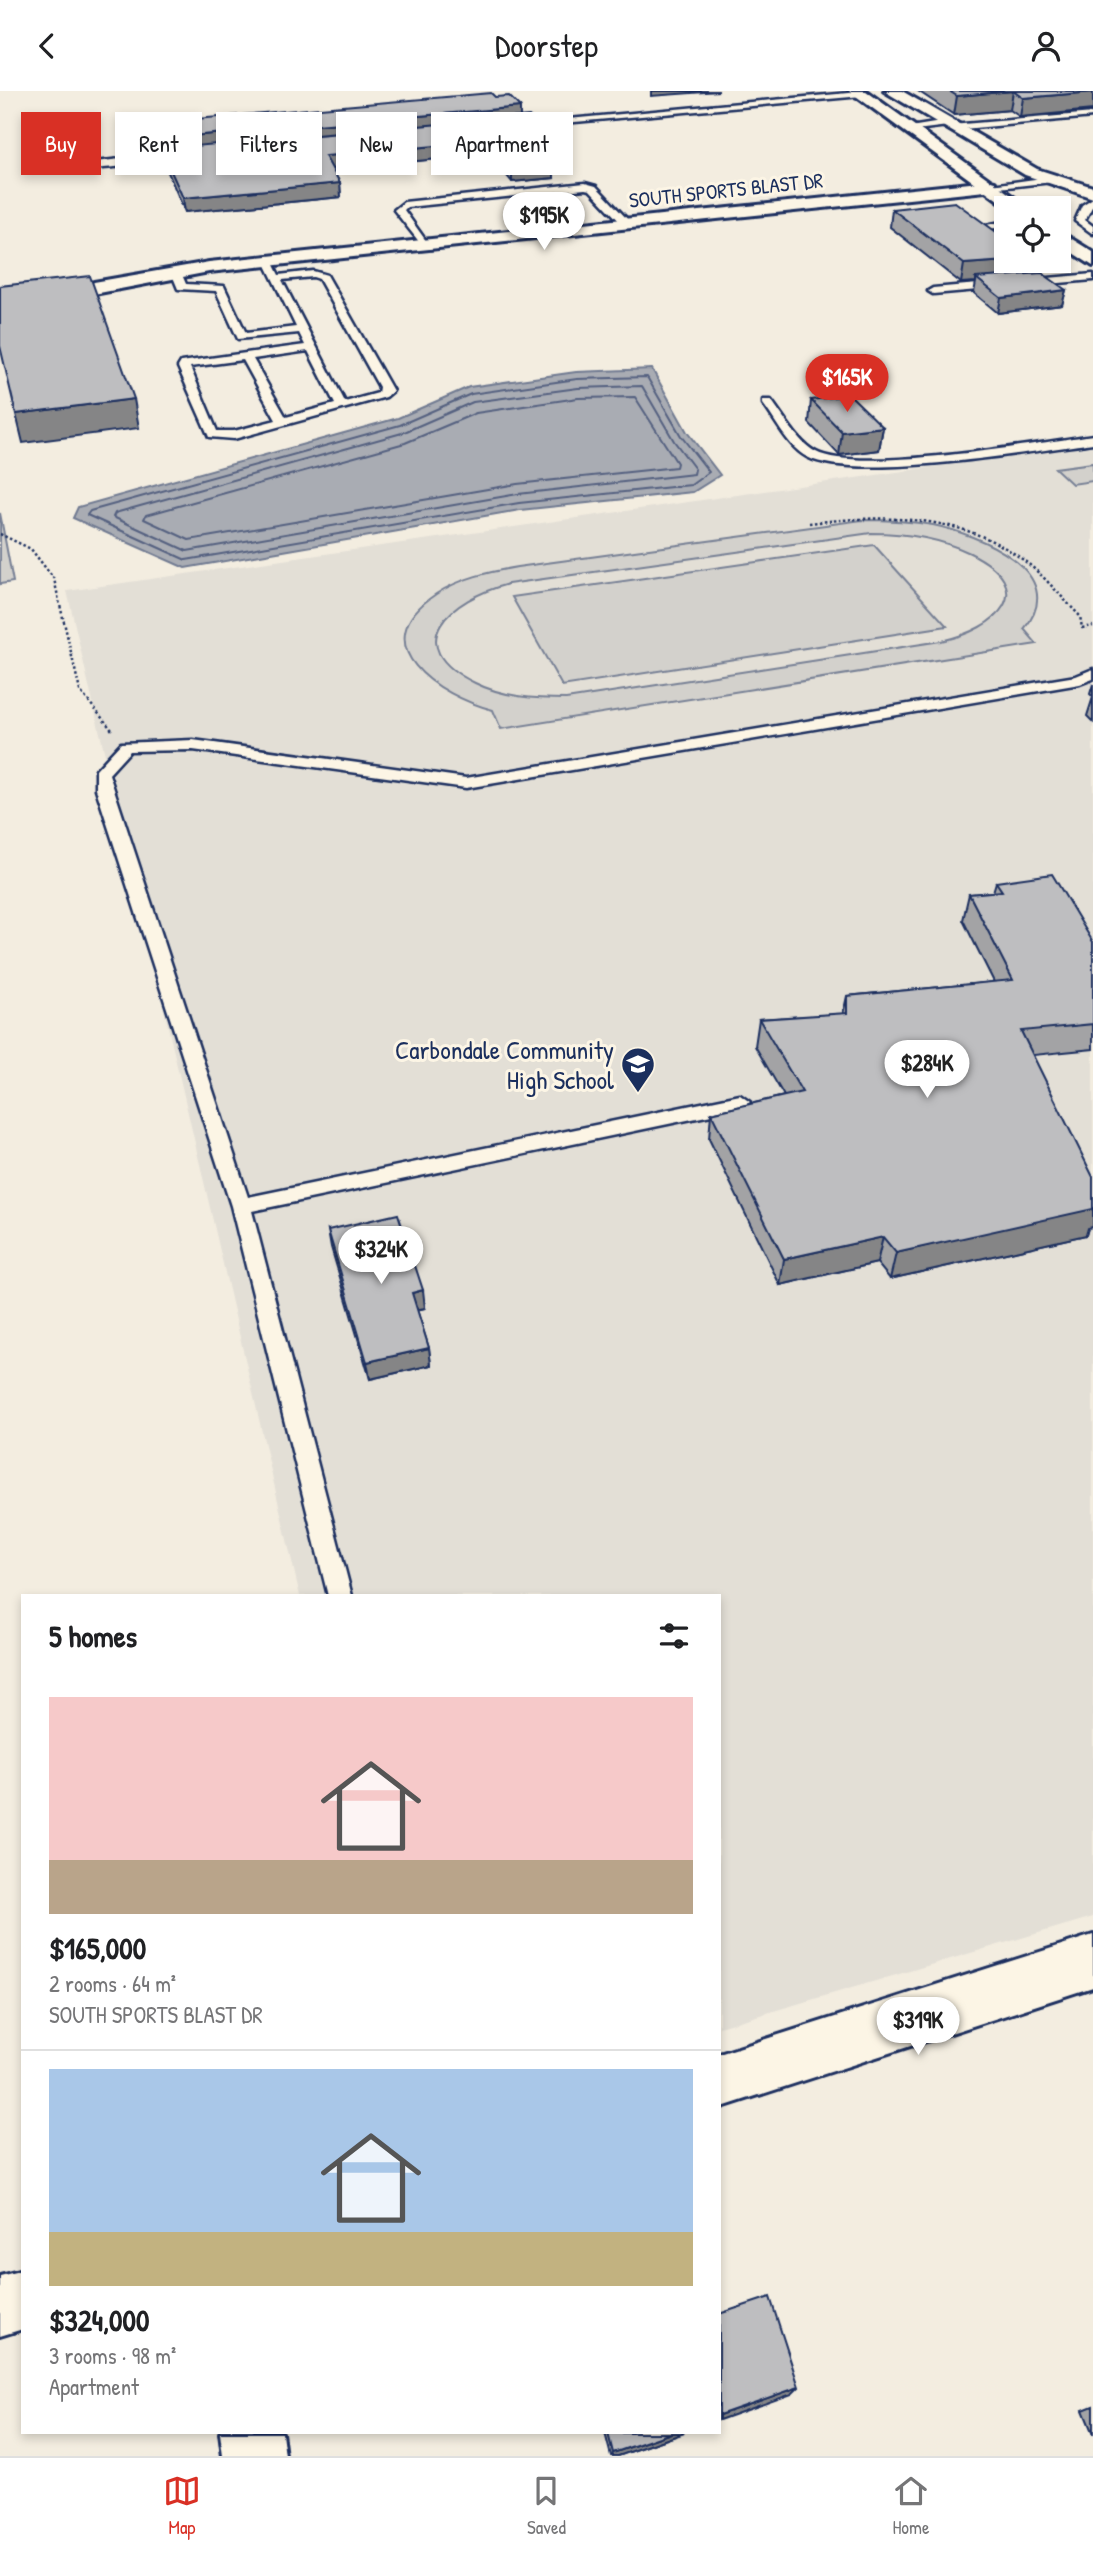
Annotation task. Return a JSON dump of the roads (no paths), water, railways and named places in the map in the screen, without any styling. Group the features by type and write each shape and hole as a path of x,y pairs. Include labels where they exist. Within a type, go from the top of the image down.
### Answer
{"street":[{"path":"891,91 1046,179 1093,193"},
{"path":"858,92 1003,196"},
{"name":"SOUTH SPORTS BLAST DR","path":"86,289 176,272 267,261 989,186"},
{"path":"1071,245 1093,261"},
{"path":"721,2080 1093,1961"},
{"path":"0,2306 21,2300"},
{"path":"251,2434 254,2456"}],"lane":[{"path":"573,119 858,92"},
{"path":"908,128 1093,115"},
{"path":"989,186 1046,179"},
{"path":"424,245 399,211 404,205 585,186 593,188 626,223"},
{"path":"1093,201 1085,207 1080,221 1093,231"},
{"path":"986,226 994,225"},
{"path":"267,261 342,406"},
{"path":"176,272 182,287 220,288 242,337 301,330"},
{"path":"276,278 313,274 323,277 387,391 382,395 283,422 226,436 212,434 184,367 189,363 310,348"},
{"path":"933,291 1093,277"},
{"path":"246,355 283,422"},
{"path":"767,402 811,455 836,463 966,456 1093,439"},
{"path":"339,1594 241,1206 101,773 126,747 193,745 466,783 1080,680 1093,673"},
{"path":"241,1206 740,1102"}],"water":[{"path":"652,369 687,432 720,475 693,492 520,510 185,568 73,518 78,507 398,418 469,387 576,372"}],"place":[{"name":"Carbondale Community High School","path":"638,1094"}]}
